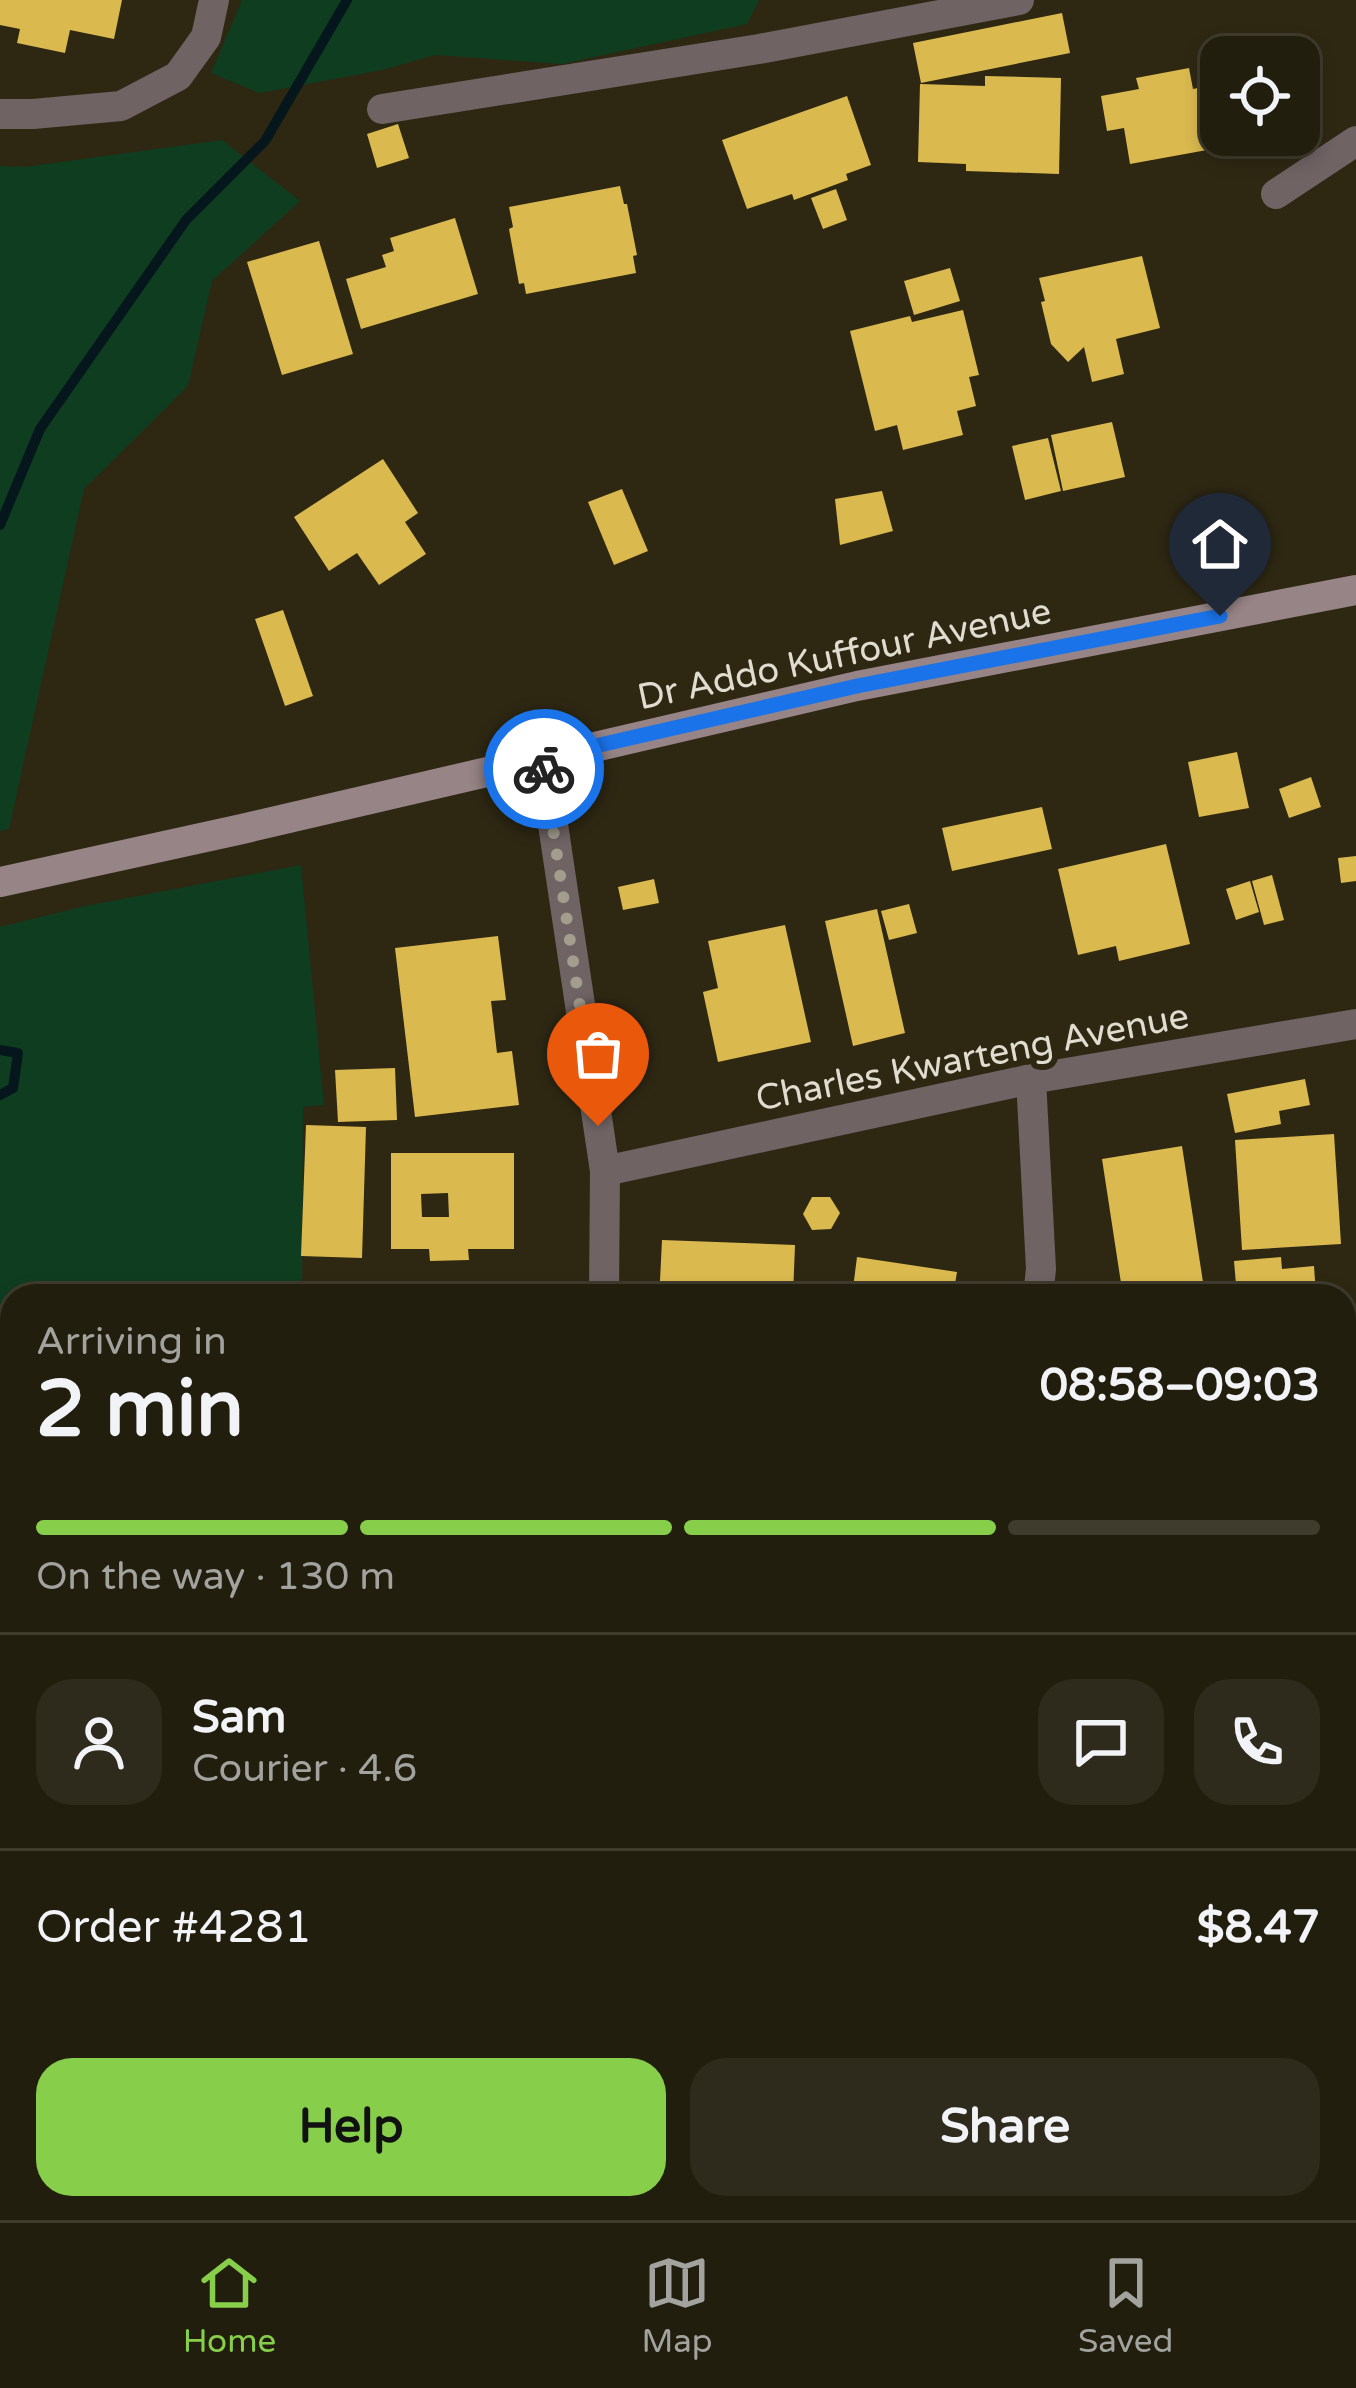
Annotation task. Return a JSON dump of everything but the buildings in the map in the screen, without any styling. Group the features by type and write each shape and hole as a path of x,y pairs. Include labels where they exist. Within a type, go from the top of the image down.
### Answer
{"main road":[{"name":"Dr Addo Kuffour Avenue","path":"0,882 857,686 1356,590"}],"street":[{"path":"0,115 121,106 178,76 206,37 214,0"},
{"path":"382,109 759,49 1019,0"},
{"path":"1276,194 1356,141"},
{"path":"543,758 605,1172 604,1284"},
{"name":"Charles Kwarteng Avenue","path":"605,1172 1031,1079 1356,1024"},
{"path":"1031,1079 1039,1284"}],"green space":[{"path":"242,0 759,0 747,24 562,64 435,55 259,93 211,73"},
{"path":"222,140 300,201 212,281 188,386 84,489 9,829 0,831 0,166 24,167"},
{"path":"301,865 324,1105 303,1107 302,1284 0,1284 0,927"}],"waterway":[{"path":"0,525 40,429 186,220 265,141 347,0"},
{"path":"0,1050 18,1053 13,1088 0,1095"}],"way so far":[{"path":"544,769 598,1126"}],"route":[{"path":"544,769 543,758 857,686 1220,616"}]}
